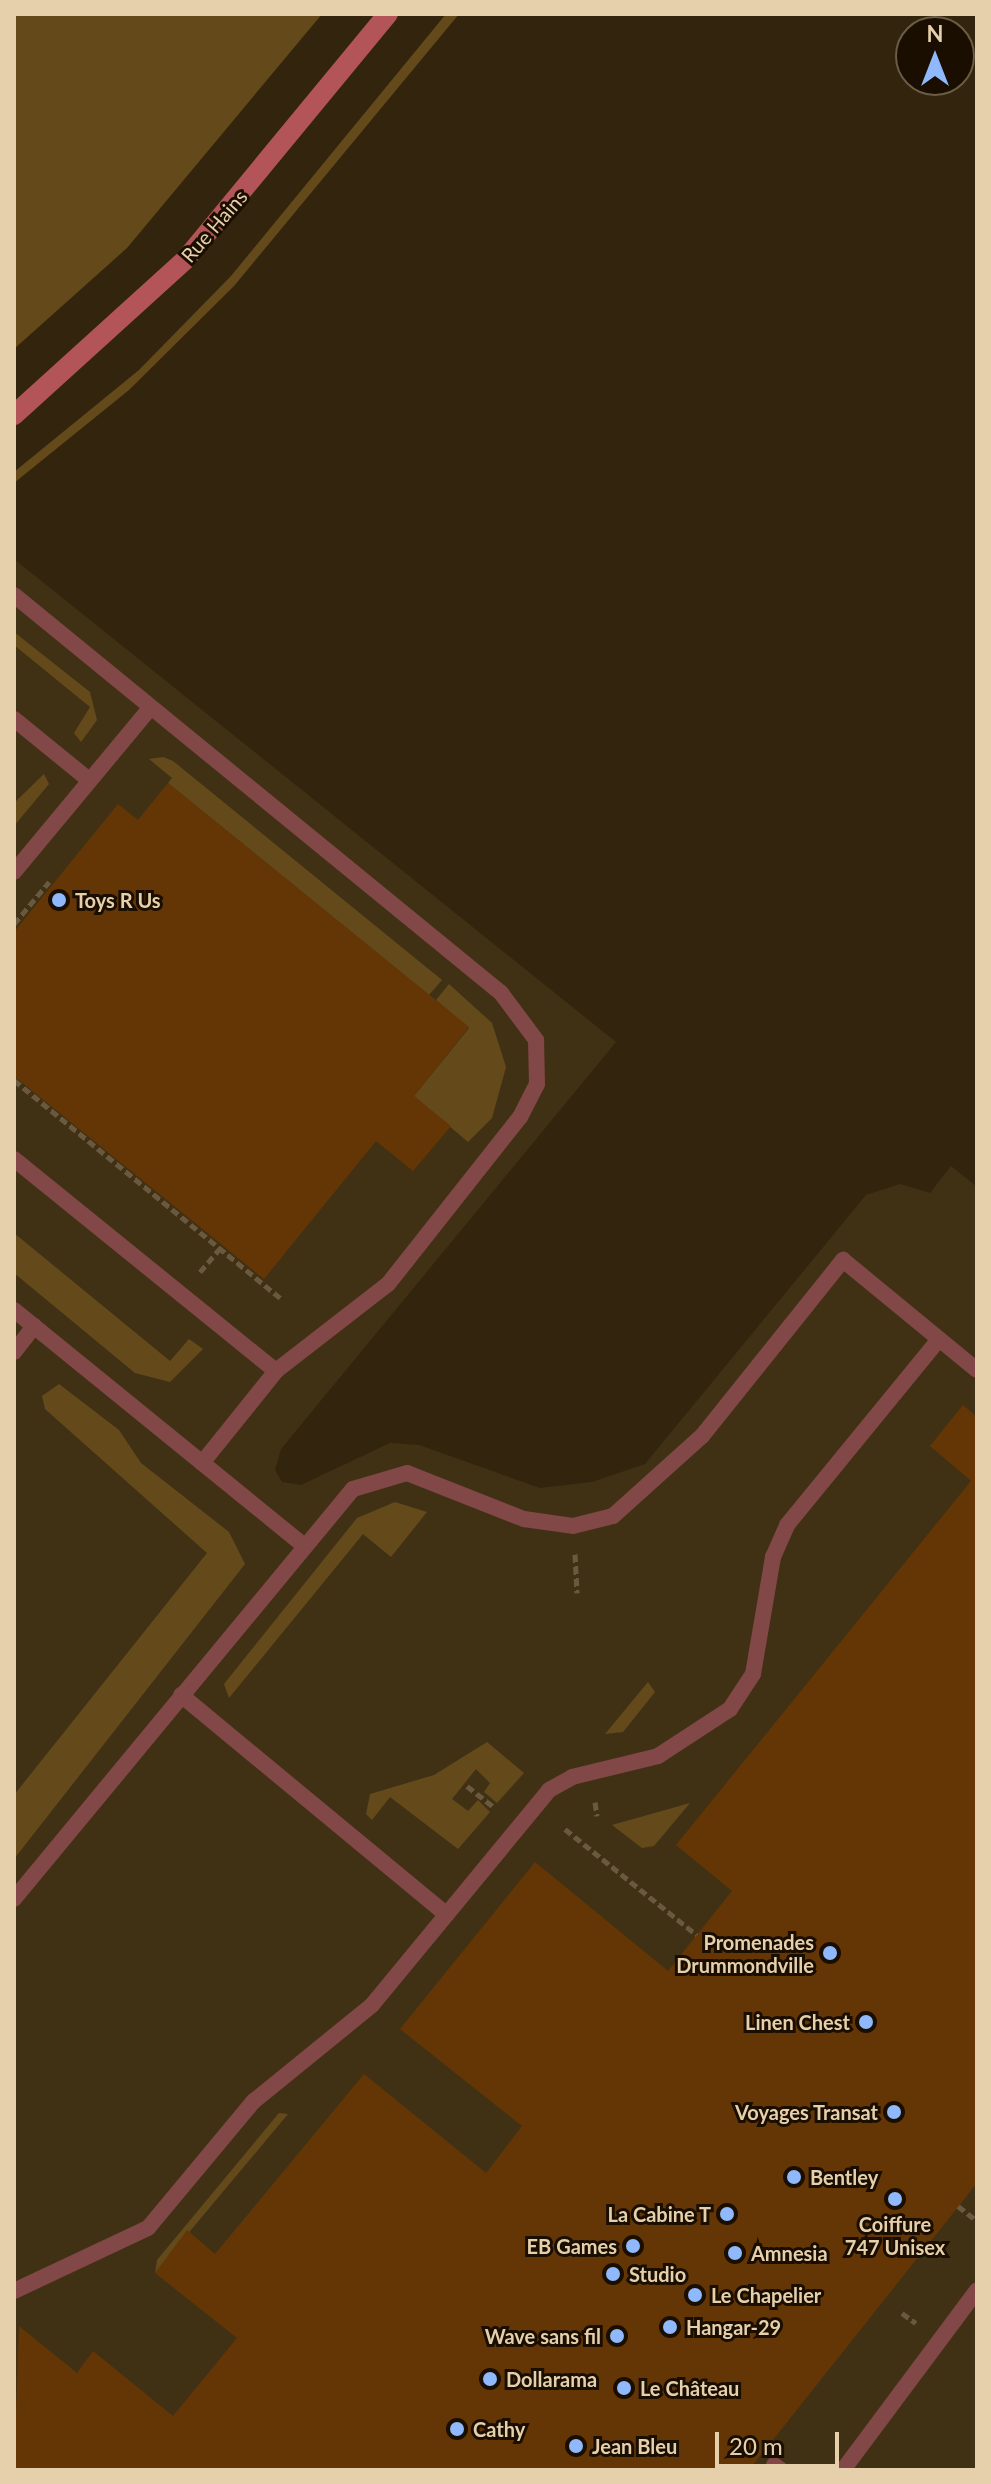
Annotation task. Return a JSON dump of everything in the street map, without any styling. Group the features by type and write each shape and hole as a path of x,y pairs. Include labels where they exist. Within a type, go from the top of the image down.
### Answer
{"street":[{"name":"Rue Hains","path":"14,415 185,260 388,14"}],"lane":[{"path":"14,595 501,993 536,1040 537,1084 511,1129 388,1284 276,1371 202,1463"},
{"path":"14,872 151,707"},
{"path":"14,719 89,780"},
{"path":"14,1159 276,1371"},
{"path":"14,1899 302,1544 353,1489 392,1472 421,1475 524,1519 573,1526 613,1516 668,1471 843,1260 977,1370"},
{"path":"14,1310 302,1544"},
{"path":"14,1352 34,1326"},
{"path":"14,2291 148,2228 254,2101 346,2031 549,1790 572,1777 658,1756 737,1700 761,1648 779,1540 939,1339"},
{"path":"181,1695 446,1914"},
{"path":"843,2470 977,2290"}],"path":[{"path":"14,1080 280,1298"},
{"path":"573,1526 577,1593"},
{"path":"467,1786 494,1807"},
{"path":"565,1829 697,1935"},
{"path":"958,2206 977,2221"}],"shaded area":[{"path":"14,14 322,14 127,248 14,349"},
{"path":"446,14 459,14 234,286 129,390 14,483 14,472 139,370 231,276"},
{"path":"14,559 616,1042 281,1449 275,1470 282,1482 301,1485 390,1443 419,1445 540,1488 592,1482 645,1464 866,1195 900,1184 930,1193 951,1166 977,1187 977,2470 14,2470"},
{"path":"14,632 90,692 97,720 81,742 74,733 90,707 14,645"},
{"path":"163,757 173,761 442,980 429,995 168,783 172,778 149,759"},
{"path":"44,774 49,784 14,826 14,803"},
{"path":"449,984 492,1023 506,1067 492,1118 468,1142 414,1096 469,1028 436,1000"},
{"path":"14,1233 170,1361 189,1339 203,1349 170,1382 135,1373 14,1273"},
{"path":"59,1384 119,1430 141,1463 229,1532 245,1564 14,1859 14,1795 207,1553 45,1409 42,1396"},
{"path":"395,1502 427,1512 391,1557 363,1534 229,1698 224,1684 357,1518"},
{"path":"648,1682 655,1692 623,1732 605,1734"},
{"path":"487,1742 524,1773 497,1803 484,1792 490,1783 476,1769 452,1799 468,1811 478,1800 490,1812 458,1849 390,1797 372,1820 366,1814 370,1794 434,1775"},
{"path":"690,1803 654,1846 642,1848 612,1825"},
{"path":"279,2113 288,2114 155,2273 157,2260"}],"building":[{"path":"168,783 469,1027 414,1096 451,1126 413,1171 376,1141 264,1279 14,1076 14,932 118,804 138,820"},
{"name":"Promenades Drummondville","path":"963,1405 977,1417 977,2183 749,2470 14,2470 19,2326 77,2373 93,2351 173,2416 237,2338 155,2273 187,2230 215,2254 364,2074 486,2173 522,2126 400,2029 535,1862 668,1971 732,1891 676,1845 971,1481 930,1446"}],"place":[{"name":"Toys R Us","path":"59,900"},
{"name":"Promenades Drummondville","path":"830,1953"},
{"name":"Linen Chest","path":"866,2022"},
{"name":"Voyages Transat","path":"894,2112"},
{"name":"Bentley","path":"794,2177"},
{"name":"Coiffure 747 Unisex","path":"895,2199"},
{"name":"La Cabine T","path":"727,2214"},
{"name":"EB Games","path":"633,2246"},
{"name":"Amnesia","path":"735,2253"},
{"name":"Studio","path":"613,2274"},
{"name":"Le Chapelier","path":"695,2295"},
{"name":"Hangar-29","path":"670,2327"},
{"name":"Wave sans fil","path":"617,2336"},
{"name":"Dollarama","path":"490,2379"},
{"name":"Le Château","path":"624,2388"},
{"name":"Cathy","path":"457,2429"},
{"name":"Jean Bleu","path":"576,2446"}]}
